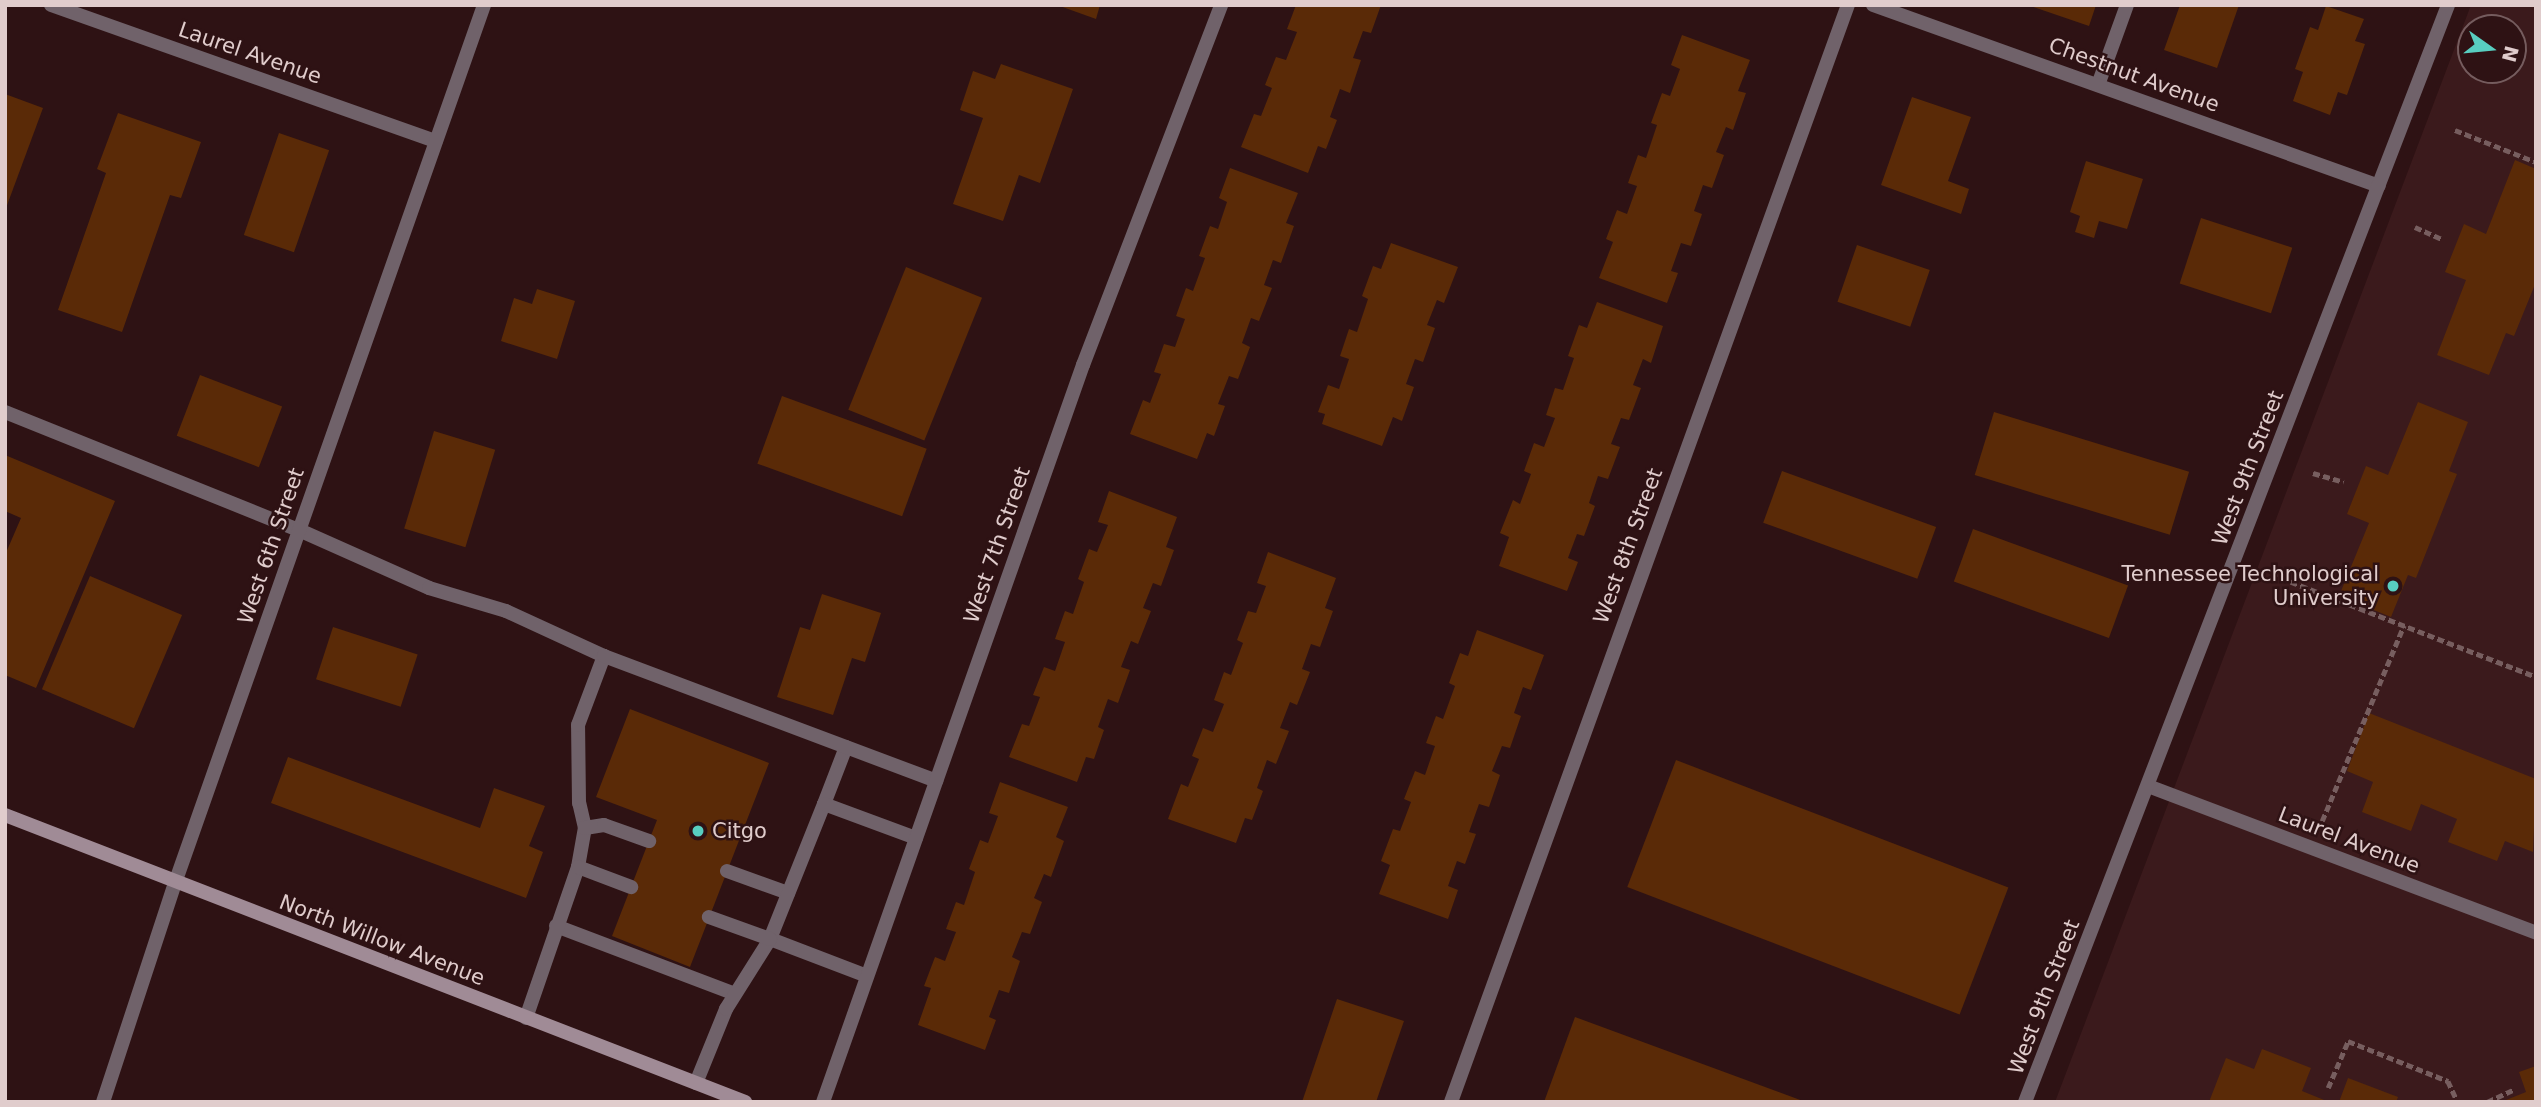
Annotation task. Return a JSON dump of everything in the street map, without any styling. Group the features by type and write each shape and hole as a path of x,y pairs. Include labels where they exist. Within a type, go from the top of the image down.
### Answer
{"main road":[{"name":"North Willow Avenue","path":"5,815 745,1102"}],"street":[{"name":"Laurel Avenue","path":"51,5 436,141"},
{"name":"West 6th Street","path":"103,1102 175,883 484,5"},
{"name":"West 7th Street","path":"823,1102 1083,365 1221,5"},
{"name":"West 8th Street","path":"1451,1102 1848,5"},
{"name":"Chestnut Avenue","path":"1873,5 2379,186"},
{"path":"2098,85 2127,5"},
{"name":"West 9th Street","path":"2025,1102 2448,5"},
{"path":"5,412 299,530 429,588 506,611 604,656 936,781"},
{"path":"526,1018 578,867 585,828 579,803 578,725 604,656"},
{"path":"696,1083 735,994 770,939 846,747"},
{"name":"Laurel Avenue","path":"2148,786 2536,933"},
{"path":"824,804 916,838"},
{"path":"585,828 604,825 649,841"},
{"path":"578,867 631,887"},
{"path":"727,871 788,893"},
{"path":"709,917 867,976"},
{"path":"556,926 735,994"}],"path":[{"path":"2455,130 2536,162"},
{"path":"2415,227 2442,239"},
{"path":"2313,473 2344,482"},
{"path":"2271,574 2536,677"},
{"path":"2322,821 2403,625"},
{"path":"2328,1088 2348,1041 2448,1081 2458,1102"},
{"path":"2487,1102 2513,1090"}],"shaded area":[{"name":"Tennessee Technological University","path":"2471,5 2536,5 2536,1102 2055,1102 2457,42 2457,84 2527,84 2527,14 2468,14"}],"building":[{"path":"1057,5 1100,5 1096,19"},
{"path":"1296,5 1381,5 1371,33 1363,31 1353,58 1361,60 1350,93 1340,89 1330,117 1337,120 1326,149 1318,146 1308,173 1241,147 1254,114 1261,116 1272,88 1265,85 1276,57 1286,60 1297,32 1287,29"},
{"path":"2028,5 2096,5 2089,26"},
{"path":"2180,5 2239,5 2217,68 2164,50"},
{"path":"2326,6 2364,19 2355,41 2365,44 2347,95 2338,92 2330,115 2293,101 2303,72 2295,69 2310,27 2318,30"},
{"path":"1682,35 1750,60 1738,91 1746,93 1733,130 1726,127 1716,152 1724,155 1712,188 1703,185 1694,211 1702,214 1691,246 1681,243 1671,271 1678,273 1667,303 1599,278 1613,242 1606,239 1617,210 1627,214 1637,186 1628,183 1638,155 1646,158 1657,125 1651,123 1662,93 1670,96 1680,69 1671,65"},
{"path":"1001,64 1073,89 1040,183 1019,175 1003,221 953,204 983,118 960,110 973,71 995,79"},
{"path":"5,94 43,108 6,208 5,207"},
{"path":"1912,97 1971,117 1948,181 1969,189 1961,214 1881,185"},
{"path":"118,113 201,142 181,198 170,195 122,332 58,310 106,173 97,169"},
{"path":"279,133 329,150 294,252 244,235"},
{"path":"2515,160 2536,169 2536,282 2514,336 2506,333 2489,375 2437,355 2466,280 2445,272 2464,224 2486,234"},
{"path":"2086,161 2143,179 2127,229 2099,221 2094,238 2075,232 2080,216 2070,212"},
{"path":"1230,168 1298,193 1286,223 1294,226 1281,263 1273,260 1264,285 1272,288 1259,321 1251,318 1242,343 1250,347 1238,379 1229,376 1218,404 1225,406 1214,436 1207,433 1197,459 1130,434 1143,400 1150,403 1161,374 1154,372 1164,344 1175,347 1185,319 1176,316 1186,288 1193,291 1205,258 1199,256 1210,226 1218,229 1227,202 1219,198"},
{"path":"2201,218 2292,248 2271,313 2180,284"},
{"path":"1391,243 1458,267 1444,303 1437,300 1427,325 1435,328 1423,362 1415,359 1406,384 1414,387 1402,421 1393,417 1382,446 1322,424 1325,414 1318,412 1328,385 1339,389 1349,359 1340,356 1349,329 1357,332 1368,299 1362,296 1373,266 1381,269"},
{"path":"1857,245 1930,270 1910,327 1837,302"},
{"path":"906,267 982,298 924,441 848,410"},
{"path":"537,289 575,301 557,359 501,341 514,298 532,304"},
{"path":"1597,302 1663,326 1651,363 1643,359 1633,385 1641,388 1629,420 1621,418 1611,444 1620,447 1608,479 1598,476 1589,503 1595,506 1584,536 1577,534 1568,558 1578,562 1567,591 1499,566 1509,537 1500,533 1513,500 1520,504 1531,474 1524,471 1534,443 1544,447 1555,418 1546,415 1555,388 1563,390 1574,358 1568,356 1579,325 1587,328"},
{"path":"200,375 282,407 259,467 177,436"},
{"path":"782,396 927,449 902,516 757,464"},
{"path":"2418,402 2468,422 2449,471 2457,474 2416,578 2408,575 2391,617 2339,596 2369,523 2347,514 2366,466 2388,475"},
{"path":"1994,412 2189,472 2170,535 1975,475"},
{"path":"434,431 495,450 465,547 404,529"},
{"path":"5,455 115,501 36,688 5,675 5,555 21,518 5,511"},
{"path":"1782,471 1936,527 1917,579 1763,523"},
{"path":"1109,491 1177,517 1166,547 1174,550 1161,586 1153,583 1143,608 1151,611 1138,644 1131,641 1121,667 1130,670 1118,703 1108,699 1098,727 1104,730 1094,759 1086,757 1077,782 1009,757 1022,724 1029,726 1040,697 1033,695 1044,667 1055,671 1065,642 1055,639 1065,611 1073,614 1084,582 1078,579 1089,549 1097,552 1108,525 1098,522"},
{"path":"1973,529 2128,585 2109,638 1954,582"},
{"path":"1268,552 1336,578 1325,608 1333,611 1320,647 1311,644 1302,669 1310,672 1297,705 1290,702 1280,728 1289,731 1276,764 1267,760 1257,788 1263,791 1252,820 1245,818 1236,843 1168,819 1181,784 1188,787 1199,759 1192,756 1203,728 1213,732 1224,704 1214,700 1224,672 1231,675 1243,643 1237,640 1248,611 1256,613 1266,586 1257,583"},
{"path":"90,576 182,615 134,728 42,689"},
{"path":"822,594 881,613 865,662 852,658 833,715 777,697 800,627 810,630"},
{"path":"333,627 418,655 401,707 316,679"},
{"path":"1477,630 1544,655 1531,690 1523,687 1514,713 1521,716 1510,748 1502,746 1492,771 1500,775 1489,807 1479,804 1469,832 1476,834 1465,864 1457,861 1448,886 1458,890 1448,919 1379,894 1390,865 1381,861 1393,829 1400,831 1411,802 1404,799 1415,771 1425,775 1435,746 1426,743 1436,716 1443,719 1455,686 1449,683 1460,653 1468,656"},
{"name":"Citgo","path":"630,709 769,763 690,967 612,936 657,820 596,797"},
{"path":"2369,713 2536,779 2533,852 2505,841 2497,861 2448,842 2457,819 2421,804 2411,831 2362,812 2373,782 2347,771"},
{"path":"288,757 480,828 494,788 545,806 529,846 543,852 526,898 271,803"},
{"path":"1676,760 2008,888 1960,1015 1627,887"},
{"path":"1000,782 1068,807 1056,837 1064,841 1051,877 1044,874 1034,898 1042,902 1030,934 1022,932 1012,957 1020,961 1009,993 999,990 989,1017 996,1020 985,1050 918,1025 931,988 924,986 935,957 945,961 956,932 946,929 956,902 964,905 975,872 969,869 980,840 988,843 998,816 989,813"},
{"path":"1337,999 1404,1021 1376,1102 1302,1102"},
{"path":"1575,1017 1803,1101 1803,1102 1544,1102"},
{"path":"2262,1049 2311,1068 2302,1091 2329,1102 2209,1102 2226,1058 2254,1069"},
{"path":"2536,1066 2536,1102 2501,1102 2526,1092 2519,1072"},
{"path":"2348,1078 2398,1097 2396,1102 2339,1102"}],"place":[{"name":"Tennessee Technological University","path":"2393,586"},
{"name":"Citgo","path":"698,831"}]}
